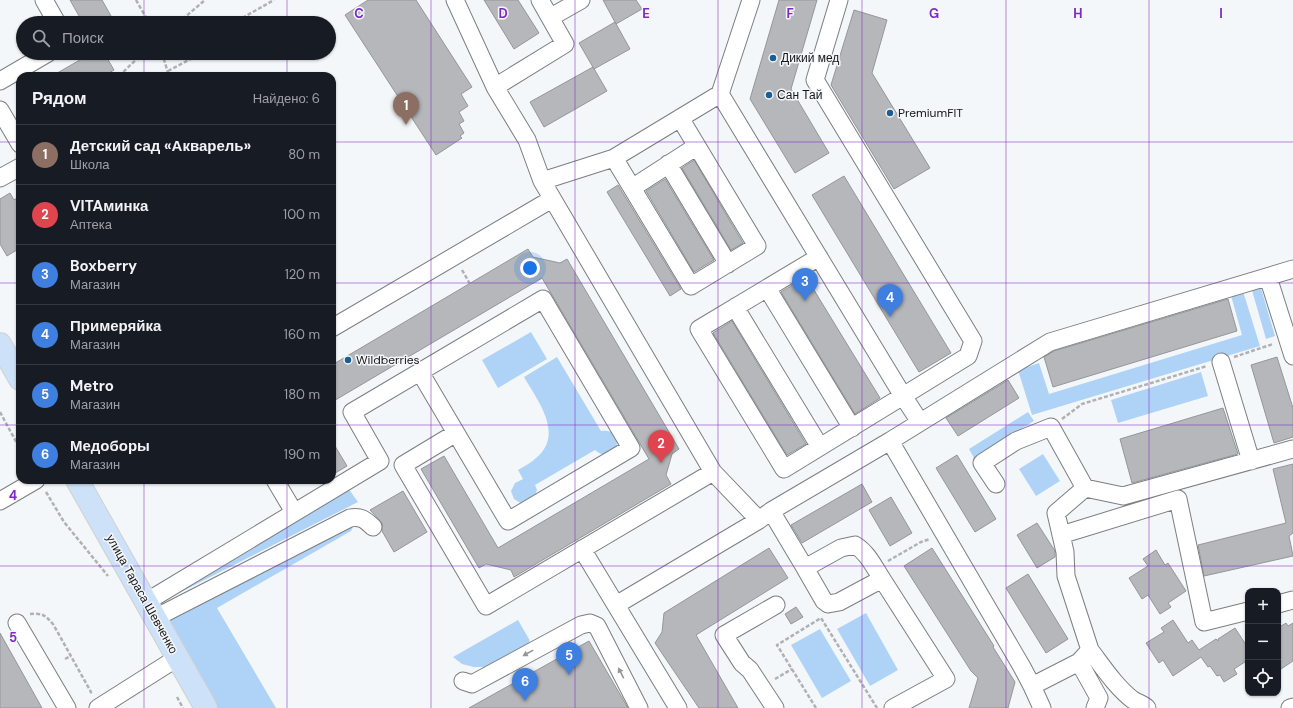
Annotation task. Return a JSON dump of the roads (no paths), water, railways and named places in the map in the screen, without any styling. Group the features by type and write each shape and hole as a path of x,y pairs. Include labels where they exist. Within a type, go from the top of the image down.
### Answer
{"main road":[{"path":"0,344 16,372"},
{"name":"улица Тараса Шевченко","path":"79,484 206,708"}],"lane":[{"path":"44,0 53,16"},
{"path":"456,0 495,87 527,140 542,182 713,472 765,515 805,568 824,601 828,604 839,602 882,579"},
{"path":"495,87 565,44 540,0"},
{"path":"550,17 581,0"},
{"path":"542,182 614,158 720,94 751,0"},
{"path":"819,257 699,329 784,469 968,356 973,341 815,80 839,0"},
{"path":"0,81 36,60"},
{"path":"720,94 920,422"},
{"path":"0,110 16,137"},
{"path":"614,158 691,286 728,264 757,246 680,118"},
{"path":"632,188 697,146"},
{"path":"668,164 728,264"},
{"path":"0,178 16,169"},
{"path":"336,326 552,199"},
{"path":"616,605 890,441 1050,342 1293,269"},
{"path":"1268,276 1291,345"},
{"path":"767,288 852,428"},
{"path":"151,610 294,512 380,461 352,412 543,299 631,448 508,521 420,372"},
{"path":"735,307 820,447"},
{"path":"1221,362 1251,461"},
{"path":"996,484 982,462 1016,441 1051,427 1085,488 1123,496 1293,448"},
{"path":"456,433 403,465 486,606 713,472"},
{"path":"890,441 1022,667 1042,708"},
{"path":"0,501 37,484"},
{"path":"277,484 294,512"},
{"path":"1085,488 1056,513 1065,552 1066,576 1085,656 1099,698 1095,708"},
{"path":"1061,535 1178,499 1204,622 1245,612"},
{"path":"151,610 350,518 357,516 363,518 373,527"},
{"path":"805,568 841,548 855,545 861,549 866,554 946,678 893,708"},
{"path":"582,549 678,708"},
{"path":"1281,603 1293,600"},
{"path":"775,708 762,687 750,670 742,663 724,635 776,605"},
{"path":"21,619 67,708"},
{"path":"463,681 472,684 581,624 590,623 597,626 639,708"},
{"path":"1032,686 1085,656"},
{"path":"1085,656 1134,700 1147,708"},
{"path":"93,702 177,658"}],"place":[{"name":"Дикий мед","path":"773,58"},
{"name":"Сан Тай","path":"769,95"},
{"name":"PremiumFIT","path":"890,113"},
{"name":"Детский сад «Акварель»","path":"406,125"},
{"name":"Boxberry","path":"805,301"},
{"name":"Примеряйка","path":"890,317"},
{"name":"Wildberries","path":"348,360"},
{"name":"VITAминка","path":"661,463"},
{"name":"Metro","path":"569,675"},
{"name":"Медоборы","path":"525,701"}]}
